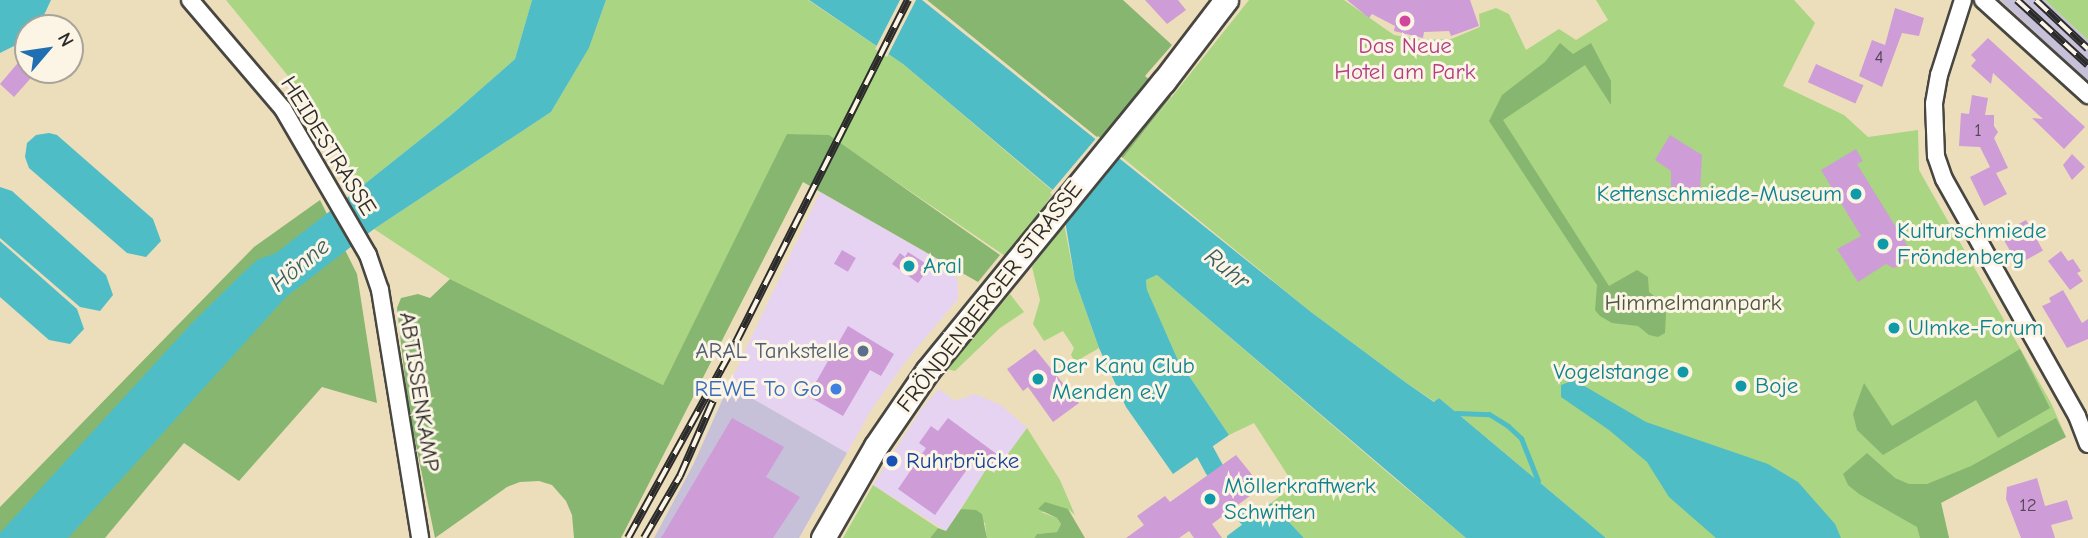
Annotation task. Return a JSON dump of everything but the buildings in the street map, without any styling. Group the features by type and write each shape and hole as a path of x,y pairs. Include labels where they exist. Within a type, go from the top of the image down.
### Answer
{"main road":[{"name":"FRÖNDENBERGER STRASSE","path":"823,538 835,513 898,414 964,323 1178,64 1226,0"}],"street":[{"name":"HEIDESTRASSE","path":"190,0 283,109 365,249"},
{"path":"1963,0 1939,75 1934,104 1936,156 1944,179 2077,416 2088,444"},
{"path":"1983,0 2088,95"},
{"name":"ABTISSENKAMP","path":"365,249 380,290 420,538"}],"shaded area":[{"path":"2000,0 2045,0 2088,40 2088,81"},
{"path":"820,192 955,269 958,283 958,299 909,357 871,410 847,453 729,385"},
{"path":"729,385 847,453 799,538 654,538 693,465"},
{"path":"939,389 955,401 975,394 1001,405 1027,428 994,473 987,469 946,531 873,485 922,408"}],"green space":[{"path":"226,0 532,0 515,59 450,116 352,194 337,149 320,115"},
{"path":"606,0 808,0 903,64 1054,192 1008,258 829,136 788,134 663,385 450,279 374,229 551,112 589,48"},
{"path":"927,0 1123,0 1172,45 1145,76 1171,97 1123,158"},
{"name":"Himmelmannpark","path":"1249,0 1344,0 1394,35 1421,40 1451,39 1480,27 1479,14 1496,8 1509,14 1526,50 1559,29 1576,40 1608,20 1596,0 1794,0 1815,23 1783,86 1844,115 1868,137 1918,130 1919,170 2051,403 2066,437 1941,502 1949,538 1606,538 1439,398 1435,402 1405,382 1311,312 1123,158"},
{"path":"2045,0 2088,0 2088,40"},
{"path":"1560,43 1573,54 1591,43 1611,81 1611,105 1585,65 1503,120 1609,286 1637,270 1648,277 1649,292 1663,303 1666,314 1665,333 1658,337 1649,335 1638,326 1612,323 1595,310 1597,285 1489,121 1502,95 1545,62"},
{"path":"787,134 829,135 1000,255 978,282 803,182 621,538 574,538 572,515 566,501 552,485 539,481 520,482 507,487 435,538 408,406 397,308 401,298 418,294 430,298 450,279 663,385"},
{"path":"320,200 357,274 377,403 322,387 239,481 184,443 105,538 0,538 0,507 254,247"},
{"path":"1064,224 1075,280 1099,348 1075,362 1071,355 1074,348 1063,331 1044,341 1033,324 1040,300 1032,267"},
{"path":"1157,275 1466,538 1304,538 1271,503 1294,485 1254,423 1229,435 1177,358 1147,291 1146,280"},
{"path":"1010,294 1024,312 1000,328 955,371 947,369"},
{"path":"2020,349 2050,408 1998,438 1976,400 1883,455 1857,430 1853,414 1864,383 1892,426"},
{"path":"2056,418 2066,437 1941,503 1949,538 1920,538 1917,527 1859,494 1848,485 1843,474 1867,453 1895,478 1909,484 1927,484 1971,466"},
{"path":"1027,428 1060,480 1075,515 1068,509 1041,512 1057,518 1061,524 1057,532 1037,534 1034,538 987,538 985,523 961,509 987,468 994,473"},
{"path":"873,485 938,528 930,538 843,538"},
{"path":"1045,502 1068,509 1085,538 1034,538 1037,534 1057,532 1061,524 1057,518 1038,509"},
{"path":"961,509 976,510 982,514 987,538 930,538 938,528 946,531"}],"water":[{"path":"0,0 51,0 44,14 14,14 14,46 0,53"},
{"name":"Hönne","path":"532,0 606,0 589,48 551,112 374,229 286,297 68,538 0,538 0,533 192,323 245,271 257,260 276,253 352,194 450,116 515,59"},
{"name":"Ruhr","path":"809,0 922,0 1311,312 1434,402 1439,398 1606,538 1466,538 1157,275 1146,280 1147,290 1177,358 1229,435 1173,474 1126,407 1099,348 1075,280 1061,197 903,64"},
{"path":"36,135 57,135 153,219 161,241 146,257 127,253 29,168 25,157 27,143"},
{"path":"0,187 12,191 106,275 113,295 100,311 80,307 0,238"},
{"path":"0,241 77,309 84,329 70,344 49,340 0,297"},
{"path":"1574,380 1646,422 1768,464 1798,482 1835,524 1841,538 1716,538 1669,497 1647,462 1609,430 1561,397 1561,385"},
{"path":"1271,503 1304,538 1227,538 1227,536"}],"pier":[{"path":"900,0 916,0 887,57 875,49"},
{"path":"1098,136 1122,155 1062,229 1057,199 1050,193"}],"waterway":[{"path":"1456,413 1489,414 1508,426 1521,438 1538,481"},
{"path":"1193,430 1214,469"},
{"path":"1246,515 1266,538"}],"railway":[{"path":"628,538 736,342 908,0"},
{"path":"2017,0 2088,65"},
{"path":"2036,0 2088,49"},
{"path":"644,538 680,476 713,401"}],"place":[{"name":"Das Neue Hotel am Park","path":"1405,21"},
{"name":"Kettenschmiede-Museum","path":"1856,194"},
{"name":"Kulturschmiede Fröndenberg","path":"1883,244"},
{"name":"Aral","path":"909,266"},
{"name":"Ulmke-Forum","path":"1894,328"},
{"name":"ARAL Tankstelle","path":"863,351"},
{"name":"Vogelstange","path":"1683,372"},
{"name":"Der Kanu Club Menden e.V","path":"1038,379"},
{"name":"Boje","path":"1741,386"},
{"name":"REWE To Go","path":"836,389"},
{"name":"Ruhrbrücke","path":"892,461"},
{"name":"Möllerkraftwerk Schwitten","path":"1210,499"}]}
